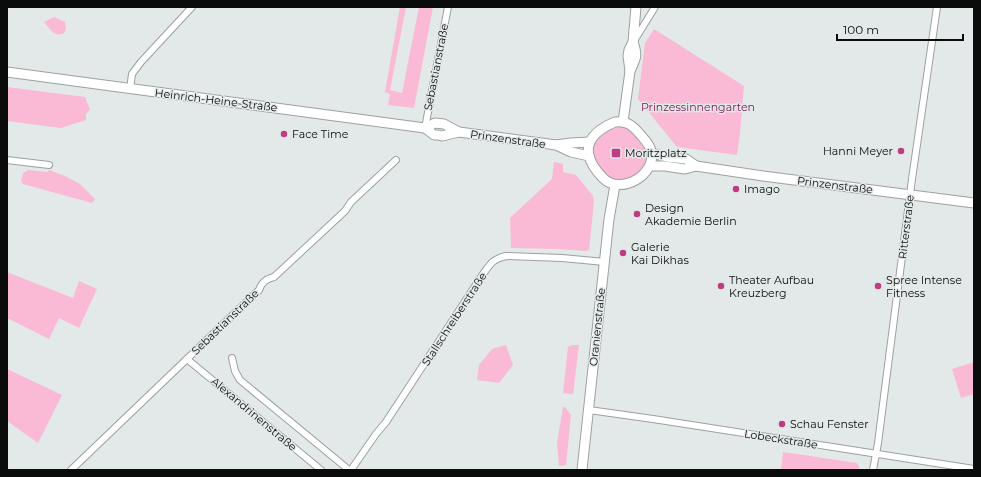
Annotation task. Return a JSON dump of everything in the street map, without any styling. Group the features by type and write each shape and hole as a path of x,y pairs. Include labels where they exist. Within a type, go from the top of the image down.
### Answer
{"main road":[{"path":"623,122 630,71 628,58 629,50 633,42 636,7"},
{"name":"Heinrich-Heine-Straße","path":"7,72 424,128"},
{"path":"616,122 623,122 638,132 651,149 652,160 650,166 633,182 623,185 614,185 606,180 592,165 588,149 590,142 595,135 608,125 616,122"},
{"name":"Prinzenstraße","path":"424,128 435,123 444,124 459,132 556,145 590,142"},
{"name":"Prinzenstraße","path":"556,145 571,152 589,156"},
{"name":"Prinzenstraße","path":"651,153 667,157 686,159 696,166"},
{"name":"Prinzenstraße","path":"650,166 668,166 685,169 696,166 974,203"},
{"name":"Oranienstraße","path":"582,470 614,185"}],"street":[{"path":"130,88 132,74 141,62 192,7"},
{"name":"Sebastianstraße","path":"424,128 448,7"},
{"path":"633,42 655,7"},
{"name":"Ritterstraße","path":"873,470 878,443 910,194 937,7"},
{"path":"7,160 50,165"},
{"name":"Sebastianstraße","path":"71,470 259,290 268,278 274,277 345,211 351,202 396,160"},
{"name":"Stallschreiberstraße","path":"350,470 386,422 493,261 506,256 562,258 605,262"},
{"name":"Alexandrinenstraße","path":"232,358 235,371 240,380 350,470"},
{"name":"Alexandrinenstraße","path":"187,359 321,470"},
{"name":"Lobeckstraße","path":"589,410 974,469"}],"green space":[{"path":"400,7 406,7 390,90 402,93 419,7 433,7 414,108 388,105 390,94 385,92"},
{"path":"54,17 65,22 66,29 64,33 55,34 44,22"},
{"name":"Prinzessinnengarten","path":"654,29 744,86 737,155 677,147 638,99 645,43"},
{"path":"7,87 85,97 90,110 86,114 86,120 61,128 7,121"},
{"path":"622,126 633,131 646,149 648,158 641,170 631,178 622,181 611,179 606,175 596,163 593,155 593,145 597,139 609,130"},
{"path":"554,162 563,164 563,172 576,175 593,196 594,201 589,250 511,248 510,218 552,179"},
{"path":"28,170 47,172 49,170 65,176 80,184 95,199 92,203 23,184 21,181 23,173"},
{"path":"7,272 73,298 79,281 97,289 79,328 59,318 49,339 7,318"},
{"path":"506,345 513,365 499,383 477,380 479,365 492,349"},
{"path":"572,345 579,345 573,394 563,393 568,347"},
{"path":"974,362 974,394 961,398 952,369"},
{"path":"7,369 62,395 38,443 7,421"},
{"path":"563,407 565,407 571,415 566,465 559,466 557,443"},
{"path":"783,452 857,463 859,470 781,470"}],"place":[{"name":"Face Time","path":"284,134"},
{"name":"Hanni Meyer","path":"901,151"},
{"name":"Moritzplatz","path":"616,153"},
{"name":"Imago","path":"736,189"},
{"name":"Design Akademie Berlin","path":"637,214"},
{"name":"Galerie Kai Dikhas","path":"623,253"},
{"name":"Theater Aufbau Kreuzberg","path":"721,286"},
{"name":"Spree Intense Fitness","path":"878,286"},
{"name":"Schau Fenster","path":"782,424"}]}
